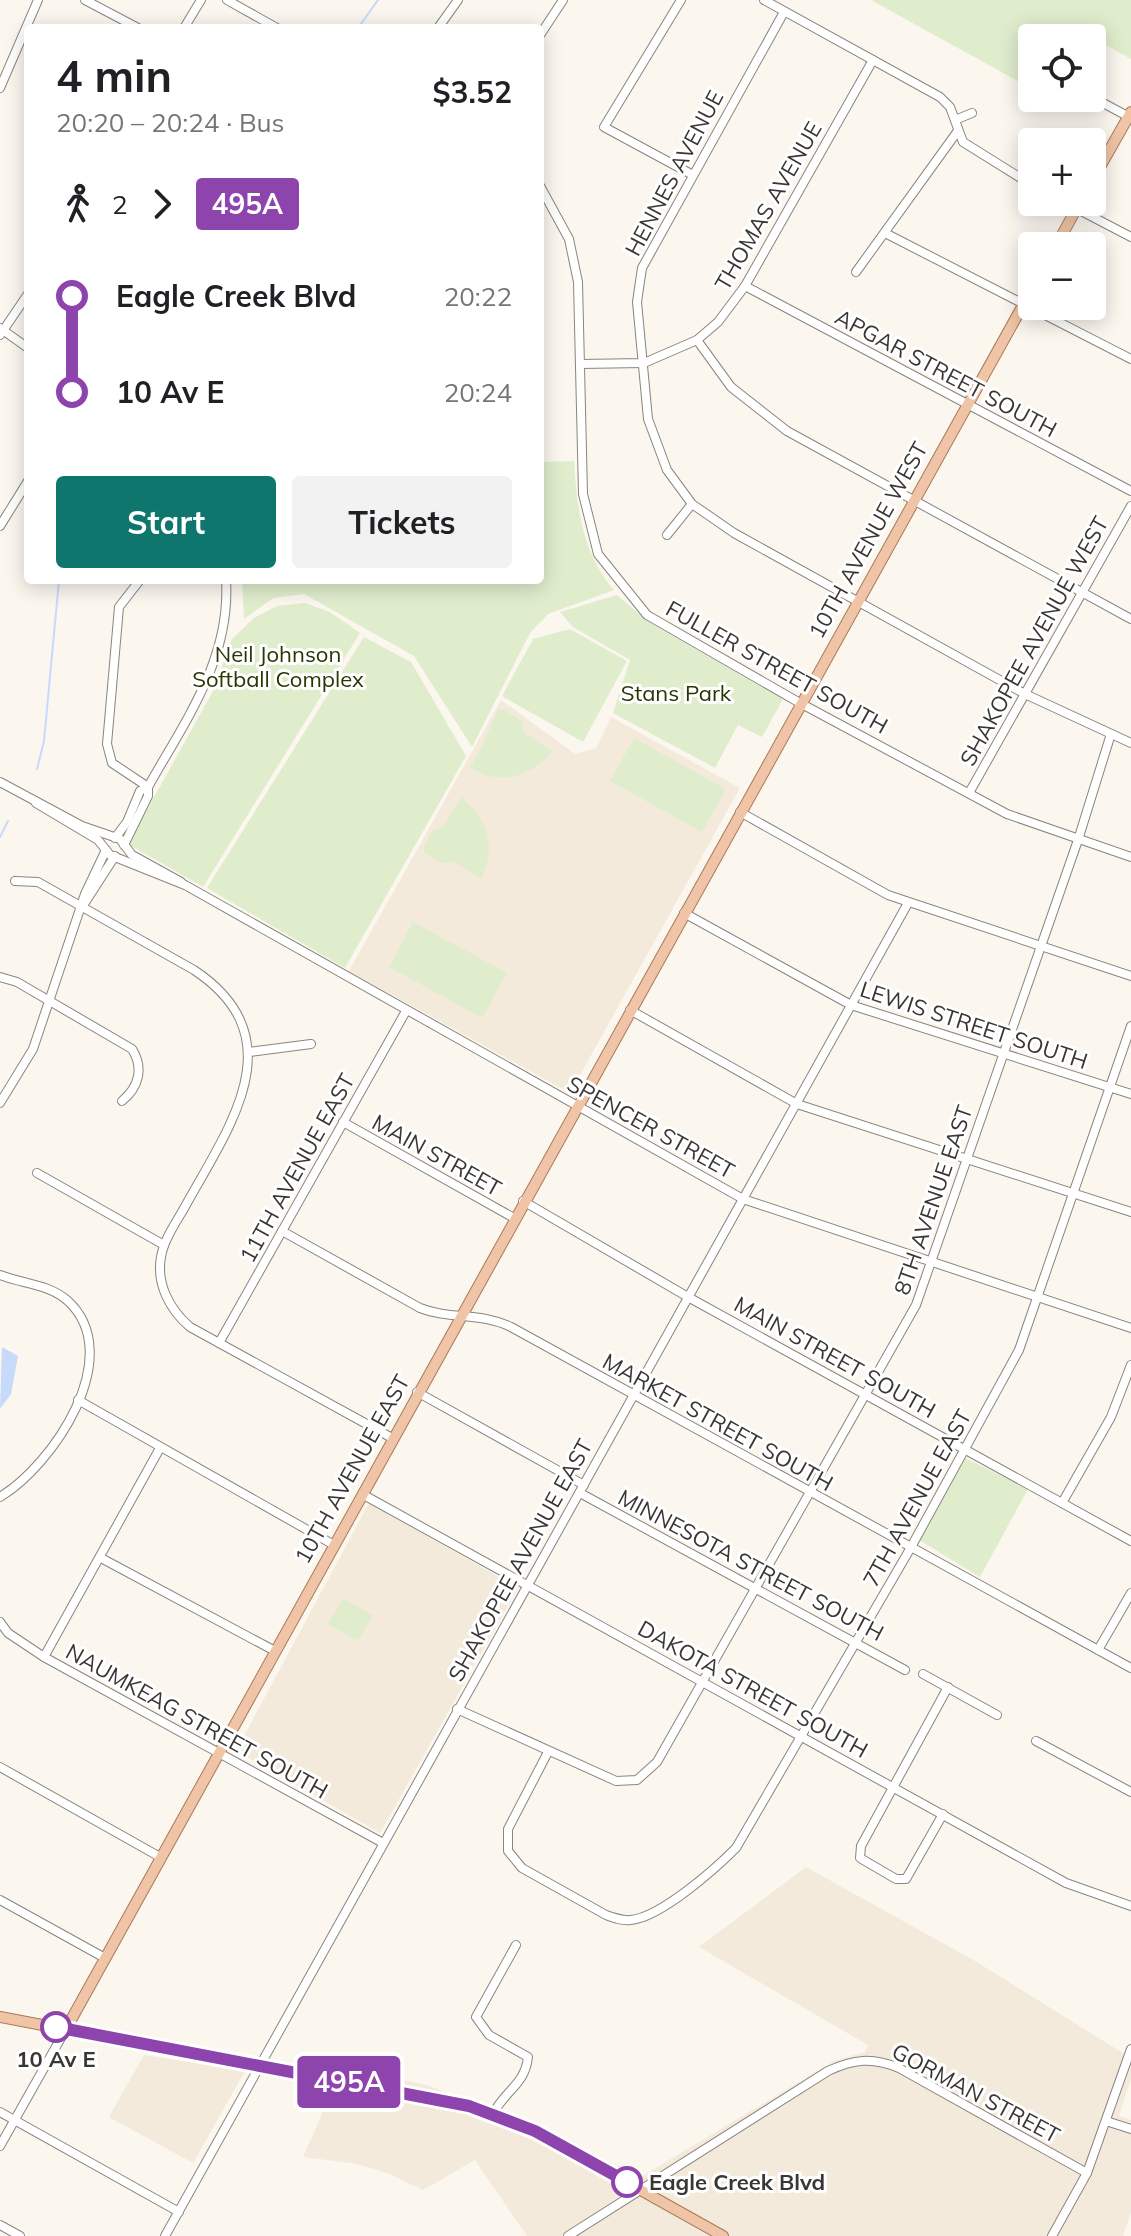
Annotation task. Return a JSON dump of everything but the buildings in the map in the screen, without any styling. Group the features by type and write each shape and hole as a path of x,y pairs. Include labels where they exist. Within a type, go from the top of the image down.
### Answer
{"main road":[{"path":"1106,157 1130,115"},
{"name":"10TH AVENUE WEST","path":"740,812 1018,315"},
{"name":"10TH AVENUE EAST","path":"66,2029 740,812"},
{"path":"0,2017 260,2064 493,2114 535,2131 723,2236"}],"street":[{"path":"28,24 38,0"},
{"path":"85,0 130,24"},
{"path":"186,24 201,0"},
{"path":"227,0 270,24"},
{"path":"441,24 458,0"},
{"path":"544,29 563,0"},
{"path":"681,0 604,127 691,174"},
{"path":"764,0 940,97 950,107 957,132 977,152 1018,177"},
{"name":"HENNES AVENUE","path":"784,12 691,174 642,268 637,302 648,419 667,470 692,504 734,533 1025,694 1110,737 1131,743"},
{"path":"0,88 24,32"},
{"name":"THOMAS AVENUE","path":"580,364 644,363 697,340 718,322 745,286 873,60"},
{"path":"1106,104 1130,115"},
{"path":"955,120 972,113"},
{"path":"856,272 957,132"},
{"name":"FULLER STREET SOUTH","path":"544,193 569,239 578,282 583,494 598,554 647,615 800,703 1007,814 1131,857"},
{"path":"1096,216 1131,237"},
{"path":"885,233 1018,301"},
{"name":"APGAR STREET SOUTH","path":"745,286 1131,491"},
{"path":"24,299 1,331 24,345"},
{"path":"1055,320 1131,359"},
{"path":"697,340 731,387 756,410 912,501 1131,619"},
{"path":"0,526 24,487"},
{"path":"667,535 692,504"},
{"name":"SHAKOPEE AVENUE WEST","path":"969,793 1131,506"},
{"path":"137,584 119,607 107,744 112,763 148,787"},
{"path":"111,853 123,852 148,796 148,787 214,667 224,633 226,584"},
{"name":"8TH AVENUE EAST","path":"548,1752 616,1781 637,1780 657,1762 867,1394 916,1305 933,1261 1078,840 1110,737"},
{"name":"SPENCER STREET","path":"0,782 98,840 111,853 185,885"},
{"path":"0,1103 27,1062 82,907 111,853 108,841 127,822 140,791 148,787"},
{"name":"SPENCER STREET","path":"36,803 114,838 185,885 743,1199 1131,1328"},
{"path":"740,812 908,903 1131,976"},
{"path":"15,881 38,882 194,970 217,987 238,1017 249,1052 243,1100 164,1245 160,1273 170,1304 190,1327 392,1438"},
{"name":"SHAKOPEE AVENUE EAST","path":"165,2236 908,903"},
{"name":"LEWIS STREET SOUTH","path":"684,913 851,1005 1131,1094"},
{"path":"0,977 17,982 132,1049 138,1062 138,1078 122,1101"},
{"path":"630,1010 797,1104 1131,1212"},
{"name":"11TH AVENUE EAST","path":"219,1343 406,1011"},
{"name":"7TH AVENUE EAST","path":"548,1752 508,1829 508,1851 522,1868 606,1915 632,1920 657,1910 736,1848 910,1549 1019,1350 1131,1026"},
{"path":"249,1052 311,1044"},
{"name":"MAIN STREET","path":"343,1122 514,1218"},
{"path":"37,1173 164,1245"},
{"name":"MAIN STREET SOUTH","path":"523,1201 688,1297 1131,1541"},
{"name":"MARKET STREET SOUTH","path":"282,1231 420,1308 438,1314 461,1314 500,1321 1131,1668"},
{"path":"0,1275 54,1291 69,1302 82,1318 89,1336 92,1359 78,1400 36,1468 0,1497"},
{"path":"1062,1503 1111,1417 1131,1365"},
{"name":"MINNESOTA STREET SOUTH","path":"417,1392 582,1489 905,1670"},
{"path":"78,1400 334,1545"},
{"path":"44,1657 160,1448"},
{"name":"DAKOTA STREET SOUTH","path":"362,1494 1066,1883 1131,1906"},
{"path":"101,1558 275,1651"},
{"path":"1098,1650 1131,1593"},
{"name":"NAUMKEAG STREET SOUTH","path":"0,1622 15,1639 44,1657 383,1843"},
{"path":"923,1674 997,1715"},
{"path":"943,1814 906,1879 896,1879 864,1861 861,1846 948,1687"},
{"path":"457,1709 548,1752"},
{"path":"1036,1741 1131,1792"},
{"path":"0,1767 160,1857"},
{"path":"0,1900 105,1958"},
{"path":"493,2114 503,2095 523,2077 528,2057 489,2035 476,2017 516,1945"},
{"name":"10TH AVENUE EAST","path":"0,2146 66,2029"},
{"path":"1052,2236 1087,2173 1131,2049"},
{"name":"GORMAN STREET","path":"568,2236 828,2071 863,2060 879,2060 899,2068 1087,2173"},
{"path":"0,2112 179,2212"},
{"path":"1106,2121 1131,2129"},
{"path":"0,2225 20,2236"}],"shaded area":[{"path":"501,700 575,754 596,748 611,717 740,788 570,1093 349,971"},
{"path":"369,1503 518,1588 380,1833 236,1751"},
{"path":"806,1867 975,1961 1131,2058 1131,2079 1119,2116 1131,2120 1131,2212 1123,2236 527,2236 475,2160 423,2190 390,2174 358,2164 303,2157 334,2087 350,2069 427,2085 545,2130 641,2177 834,2061 865,2052 868,2045 699,1947"},
{"path":"144,2055 245,2071 193,2163 109,2117"}],"green space":[{"path":"871,0 1131,0 1131,59 1106,45 1106,24 1018,24 1018,81"},
{"path":"574,461 583,529 595,561 614,590 548,614 530,633 472,747 414,656 304,594 273,598 244,619 242,584 544,584 544,462"},
{"name":"Stans Park","path":"617,595 650,623 783,699 762,737 738,725 715,768 613,713 630,660 573,627 560,612"},
{"name":"Neil Johnson Softball Complex","path":"305,603 330,612 360,633 203,887 128,844 213,691 232,639 254,618 277,606"},
{"path":"570,629 627,661 583,742 502,696 533,639"},
{"path":"364,637 411,662 466,756 345,968 207,888"},
{"path":"498,710 505,710 522,721 523,732 552,751 525,773 492,777 470,767"},
{"path":"634,738 726,789 702,832 610,781"},
{"path":"461,797 477,814 487,834 489,856 481,878 452,861 442,863 424,853 424,845 434,829 443,828"},
{"path":"413,922 507,973 482,1018 389,967"},
{"path":"965,1458 1028,1489 980,1577 919,1540"},
{"path":"343,1599 373,1615 358,1641 328,1624"}],"water":[{"path":"2,1347 18,1356 11,1394 0,1409"}],"waterway":[{"path":"361,24 378,0"},
{"path":"37,769 44,741 59,584"},
{"path":"0,837 8,821"}],"bus line":[{"name":"495A","path":"56,2027 469,2106 535,2131 627,2182"}],"place":[{"name":"10 Av E","path":"56,2027"},
{"name":"Eagle Creek Blvd","path":"627,2182"}]}
